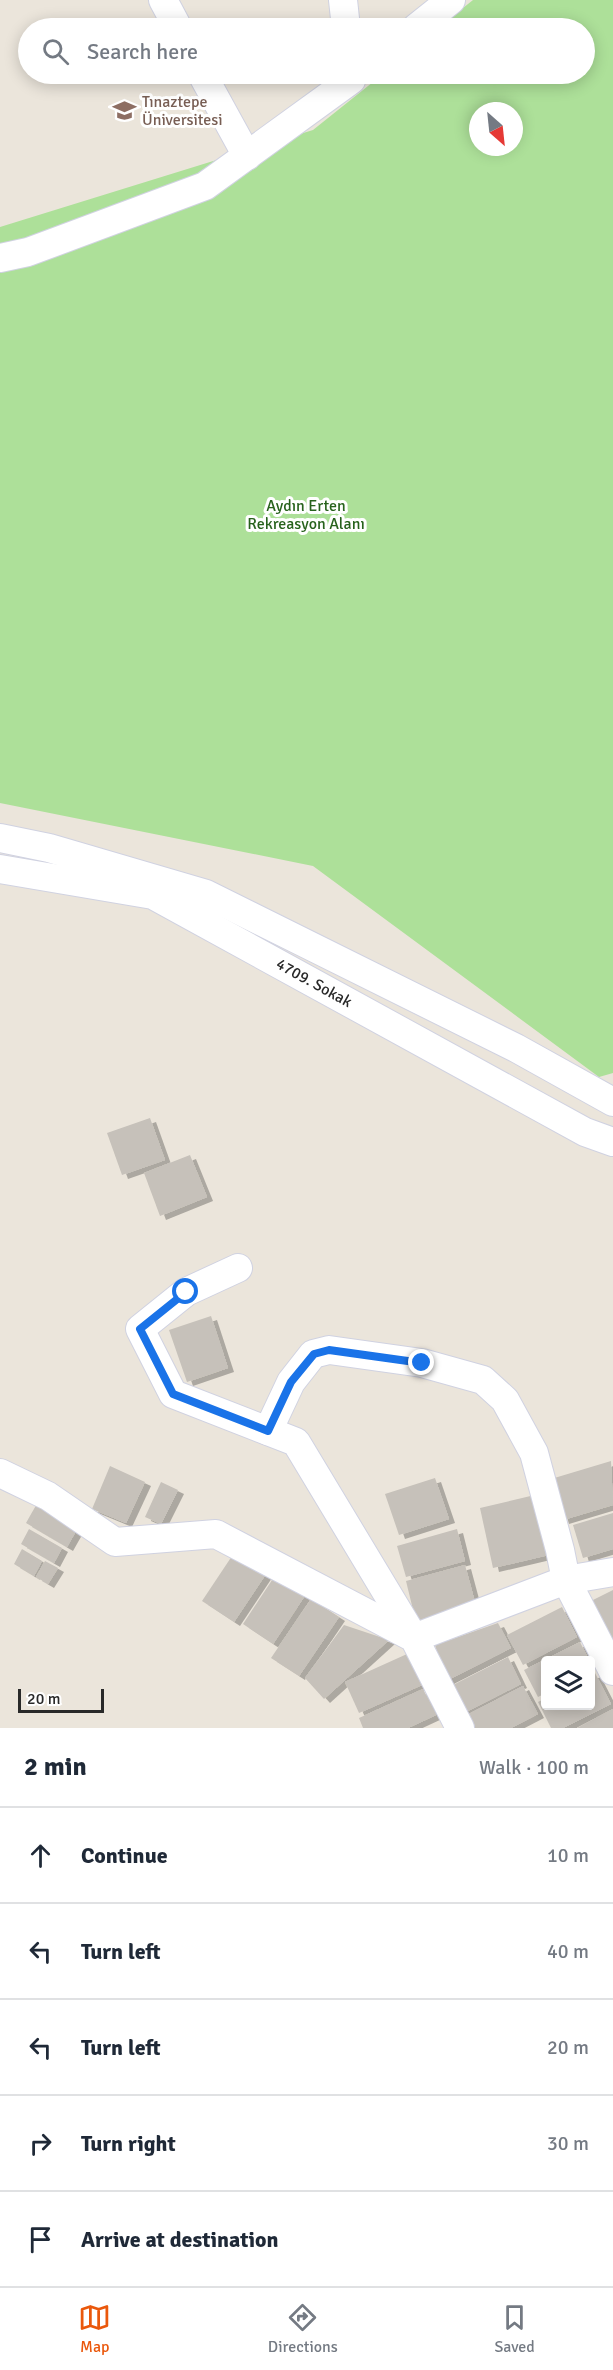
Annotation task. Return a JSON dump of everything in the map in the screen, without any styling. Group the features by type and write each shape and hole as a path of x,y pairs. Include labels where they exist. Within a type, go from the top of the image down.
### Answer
{"street":[{"path":"163,0 173,18"},
{"path":"343,0 345,18"},
{"path":"428,18 451,0"},
{"path":"207,84 247,156"},
{"path":"0,258 28,252 205,186 343,84"},
{"name":"4709. Sokak","path":"0,838 49,848 206,894 516,1048 613,1102"},
{"name":"4709. Sokak","path":"0,869 153,895 585,1132 613,1142"},
{"path":"238,1268 186,1292 140,1329 173,1394 296,1442 414,1638 460,1728"},
{"path":"268,1431 291,1382 314,1354 329,1350 422,1363 483,1380 505,1400 534,1453 566,1580 613,1671"},
{"path":"0,1473 48,1496 115,1542 216,1534 414,1638 566,1580 613,1572"}],"green space":[{"name":"Aydın Erten Rekreasyon Alanı","path":"473,0 613,0 613,1073 599,1077 313,866 0,803 0,227 313,130 370,84 595,84 595,18 450,18"}],"building":[{"path":"150,1118 165,1160 122,1175 107,1133"},
{"path":"190,1155 207,1197 160,1216 144,1173"},
{"path":"211,1316 228,1368 187,1382 169,1330"},
{"path":"611,1461 613,1505 563,1520 551,1479"},
{"path":"110,1466 145,1482 126,1523 92,1509"},
{"path":"435,1478 449,1519 399,1535 385,1494"},
{"path":"161,1482 178,1490 161,1524 145,1517"},
{"path":"539,1494 553,1554 493,1568 480,1508"},
{"path":"39,1500 80,1524 67,1547 26,1523"},
{"path":"613,1513 613,1549 583,1558 573,1525"},
{"path":"29,1529 62,1548 54,1563 21,1544"},
{"path":"457,1529 465,1561 406,1577 397,1546"},
{"path":"22,1549 42,1561 34,1576 14,1564"},
{"path":"234,1553 266,1574 234,1622 202,1601"},
{"path":"45,1561 58,1568 48,1584 36,1577"},
{"path":"465,1565 476,1606 416,1622 406,1581"},
{"path":"276,1574 306,1594 273,1644 243,1624"},
{"path":"613,1590 613,1638 610,1639 591,1601"},
{"path":"311,1599 339,1617 299,1676 271,1658"},
{"path":"562,1607 577,1637 523,1665 507,1635"},
{"path":"498,1623 511,1648 446,1681 435,1645"},
{"path":"344,1625 389,1640 324,1699 305,1678"},
{"path":"580,1642 587,1656 552,1656"},
{"path":"407,1654 422,1685 359,1713 345,1682"},
{"path":"508,1657 521,1684 464,1713 451,1686"},
{"path":"541,1662 541,1696 538,1697 524,1670"},
{"path":"595,1673 611,1704 563,1728 551,1728 542,1710 595,1710"},
{"path":"523,1686 538,1714 511,1728 468,1728 463,1717"},
{"path":"423,1689 436,1715 408,1728 363,1728 359,1718"},
{"path":"613,1709 613,1728 577,1728"}],"place":[{"name":"Tınaztepe Üniversitesi","path":"124,111"}],"route":[{"path":"186,1292 140,1329 173,1394 268,1431 291,1382 314,1354 329,1350 422,1363"}]}
